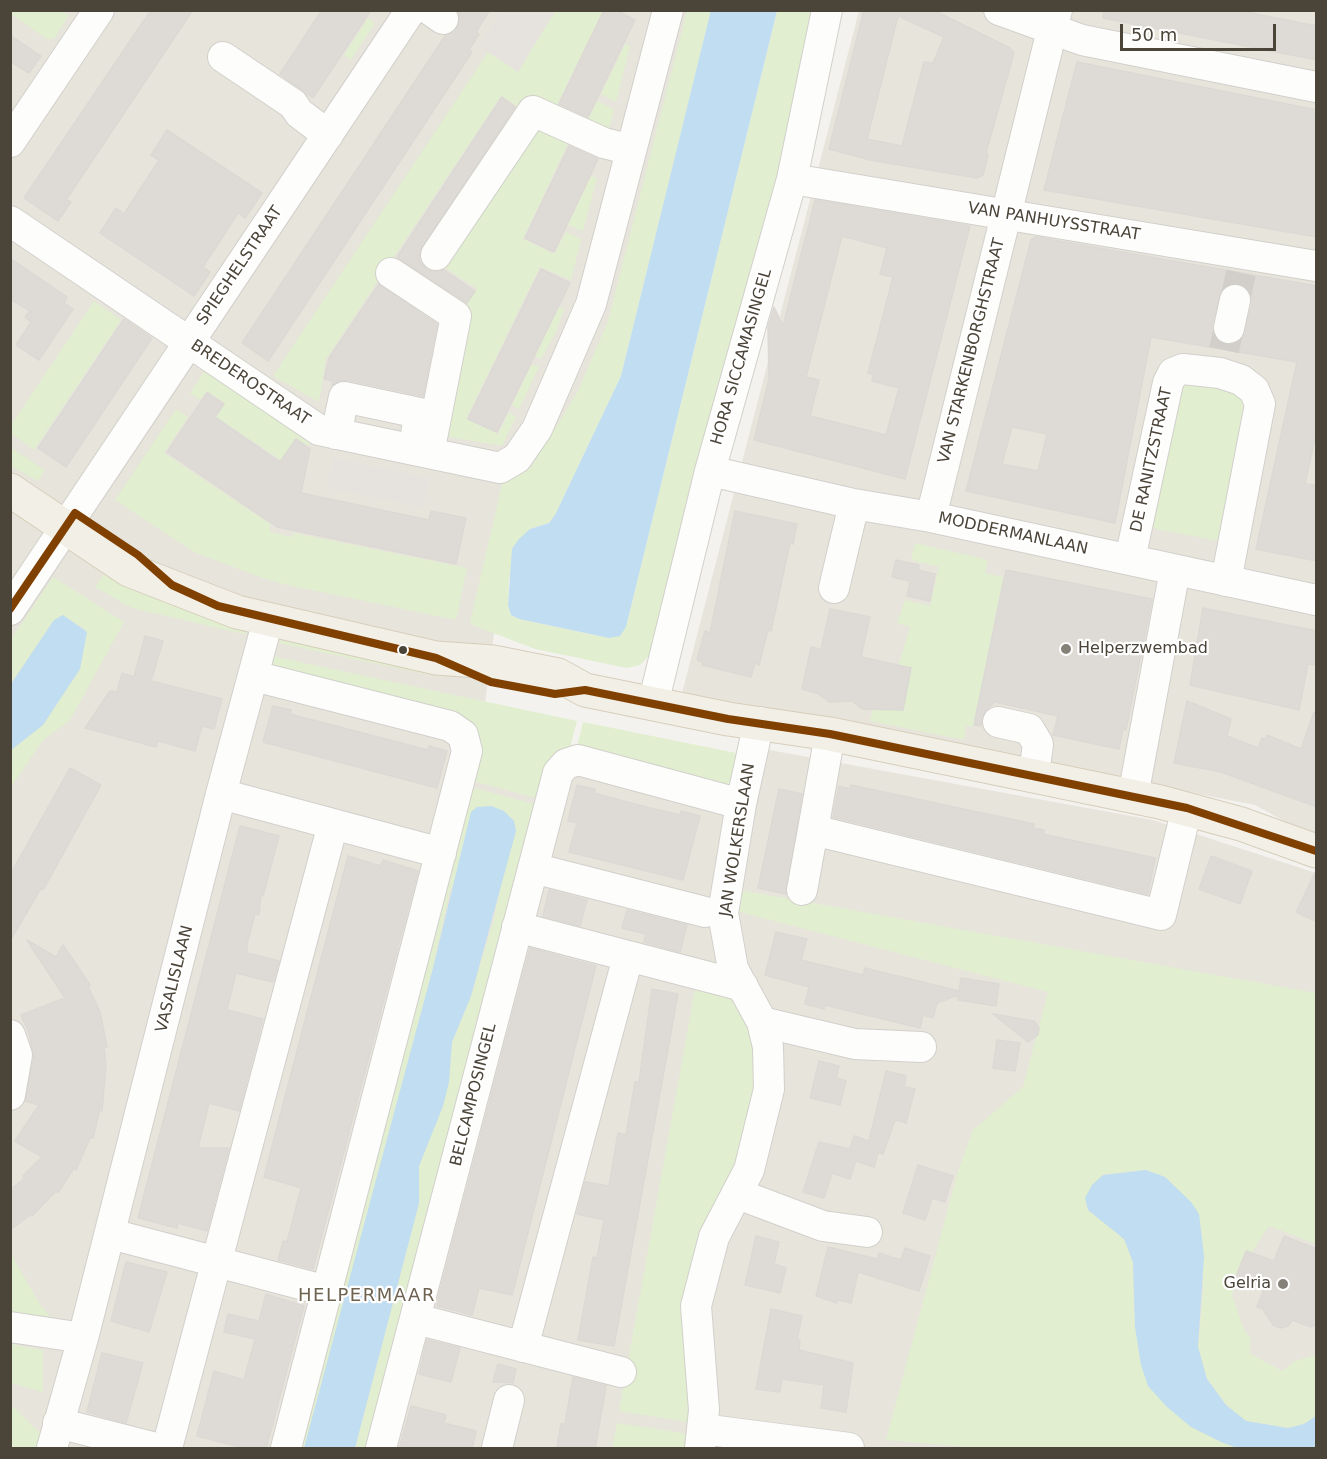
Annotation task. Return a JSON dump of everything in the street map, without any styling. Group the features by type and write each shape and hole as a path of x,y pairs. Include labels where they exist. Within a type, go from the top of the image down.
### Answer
{"main road":[{"path":"10,475 24,481 70,521"},
{"path":"10,490 138,555 172,585 218,606 268,620 436,658 500,684 555,694 585,690 830,734 1134,796 1187,808 1241,824 1317,851"}],"street":[{"path":"10,142 99,10"},
{"name":"SPIEGHELSTRAAT","path":"10,610 188,340 411,10"},
{"path":"436,255 532,111 604,142 631,150 668,10"},
{"name":"HORA SICCAMASINGEL","path":"653,704 710,471 792,179 827,10"},
{"path":"999,10 1054,21 1082,40 1317,87"},
{"name":"VAN STARKENBORGHSTRAAT","path":"931,516 1054,21"},
{"path":"224,57 293,104 299,113 328,135"},
{"name":"BREDEROSTRAAT","path":"10,221 319,430 500,468 518,458 537,429 591,304 631,150"},
{"name":"VAN PANHUYSSTRAAT","path":"792,179 1005,214 1232,313 1317,266"},
{"path":"391,273 456,316 422,452"},
{"name":"DE RANITZSTRAAT","path":"1130,559 1168,383 1173,373 1182,369 1232,313"},
{"name":"DE RANITZSTRAAT","path":"1226,580 1260,404 1254,390 1241,380 1232,313"},
{"name":"MODDERMANLAAN","path":"710,471 854,504 931,516 1317,600"},
{"path":"834,588 854,504"},
{"path":"1134,796 1175,570"},
{"name":"VASALISLAAN","path":"55,1436 111,1234 221,794 268,620"},
{"path":"254,676 450,726 463,735 467,751 286,1449"},
{"name":"JAN WOLKERSLAAN","path":"759,722 741,804 723,913 728,951 762,1022 768,1047 769,1089 749,1170 714,1237 696,1306 704,1410 701,1439 849,1449"},
{"path":"998,722 1029,729 1038,744 1034,776"},
{"path":"802,890 830,734"},
{"name":"BELCAMPOSINGEL","path":"381,1449 558,773 572,761 585,761 741,804"},
{"path":"221,794 441,853"},
{"path":"813,830 1161,915 1187,808"},
{"path":"167,1449 333,824"},
{"path":"533,867 705,912"},
{"path":"517,927 743,986"},
{"path":"524,1347 628,957"},
{"path":"762,1022 855,1044 921,1047"},
{"path":"10,1035 17,1055 10,1095"},
{"path":"738,1194 823,1226 867,1232"},
{"path":"111,1234 327,1292"},
{"path":"416,1319 621,1372"},
{"path":"10,1327 83,1338"},
{"path":"497,1449 509,1400"},
{"path":"55,1436 156,1449"}],"shaded area":[{"path":"10,11 697,11 663,150 581,415 504,556 480,742 733,808 764,749 1153,820 1316,873 1316,1448 11,1448"},
{"path":"502,11 555,11 518,72 479,46"},
{"path":"859,11 1316,11 1316,839 1255,805 682,693"},
{"path":"333,458 430,478 423,507 327,488"}],"green space":[{"path":"59,10 69,15 54,39 47,39 11,14 11,11"},
{"path":"555,11 603,11 553,113 524,99 518,107 501,96 326,359 319,402 273,376 488,52 518,71"},
{"path":"687,11 711,11 621,376 555,515 549,523 530,529 509,579 508,605 511,615 519,619 609,638 626,627 777,11 820,11 650,655 640,665 627,668 535,649 470,624 504,476 524,472 531,467 577,393 608,321"},
{"path":"368,18 375,23 351,60 344,55"},
{"path":"625,44 630,46 616,102 601,94"},
{"path":"597,101 614,109 607,138 587,122"},
{"path":"538,127 572,135 523,239 554,254 566,232 581,239 571,280 540,267 466,419 498,434 509,412 516,417 502,446 438,435 462,310 477,289 444,267"},
{"path":"591,176 597,178 583,231 568,225"},
{"path":"94,301 121,320 34,450 11,433 11,425"},
{"path":"559,307 564,309 556,332 541,359 535,356"},
{"path":"532,364 539,367 519,409 512,405"},
{"path":"206,369 312,440 308,446 296,438 281,460 216,417 225,403 207,391 200,400 190,393"},
{"path":"1194,380 1243,396 1248,411 1219,539 1214,540 1156,529 1151,524 1178,392 1187,381"},
{"path":"176,409 188,417 164,453 270,524 270,532 292,537 294,533 467,568 456,620 283,584 260,577 194,552 115,500"},
{"path":"10,447 45,470 38,481 11,466"},
{"path":"915,543 988,560 985,573 1003,577 973,727 966,726 964,740 870,721 873,709 885,711 910,627 897,623 905,600 930,606 939,567 911,560"},
{"path":"109,566 235,624 248,635 132,608 95,587"},
{"path":"53,577 124,622 70,720 43,740 11,787 11,750 43,725 80,669 87,632 81,626 54,620 11,684 11,639"},
{"path":"283,639 433,674 278,643"},
{"path":"271,656 577,721 568,755 544,800 465,779 475,741 267,672"},
{"path":"583,722 741,754 735,779 724,786 575,754"},
{"path":"463,785 542,806 374,1448 355,1448 419,1203 419,1166 443,1106 449,1082 452,1042 471,996 494,918 514,821 501,809 450,891 433,968 306,1442 304,1448 293,1448"},
{"path":"734,889 1316,993 1316,1244 1269,1226 1242,1267 1232,1295 1244,1330 1251,1339 1249,1353 1282,1371 1295,1361 1316,1355 1316,1416 1304,1424 1288,1428 1246,1421 1226,1405 1207,1379 1198,1347 1203,1291 1201,1227 1146,1170 1103,1175 1085,1198 1088,1210 1124,1239 1133,1262 1135,1327 1191,1427 1237,1448 980,1448 886,1440 958,1171 973,1130 1023,1087 1048,992 732,910"},
{"path":"696,984 724,989 753,1018 755,1121 712,1221 694,1423 619,1411"},
{"path":"10,1252 39,1303 56,1324 11,1317"},
{"path":"10,1344 43,1350 43,1392 11,1383"},
{"path":"10,1404 38,1431 48,1434 44,1448 11,1448"},
{"path":"617,1423 694,1435 692,1448 612,1448"}],"water":[{"path":"711,10 777,11 626,627 620,636 609,638 519,619 511,615 508,605 512,549 530,529 549,523 555,515 621,376"},
{"path":"63,615 87,632 80,669 43,725 11,750 11,684 54,620"},
{"path":"491,806 504,811 514,821 516,831 471,996 452,1042 449,1082 443,1106 419,1166 419,1203 355,1448 304,1448 433,968 471,812 477,807"},
{"path":"1146,1170 1165,1177 1191,1202 1199,1214 1204,1256 1198,1347 1207,1379 1226,1405 1246,1421 1288,1428 1304,1424 1316,1416 1316,1448 1237,1448 1191,1427 1167,1407 1148,1386 1141,1365 1135,1327 1133,1262 1124,1239 1088,1210 1085,1198 1092,1185 1103,1175"}],"building":[{"path":"151,10 193,10 66,200 71,202 58,221 24,198"},
{"path":"322,10 371,10 313,98 280,74"},
{"path":"458,10 490,10 476,32 479,34 469,50 472,52 268,361 242,343 445,36 457,28 460,20"},
{"path":"604,10 616,10 635,20 588,117 559,104"},
{"path":"864,10 933,10 1010,48 1014,53 986,153 988,155 983,175 977,178 870,160 829,149","holes":["898,16 944,37 933,63 924,62 902,146 867,139"]},
{"path":"1104,10 1236,10 1317,26 1317,60 1103,18"},
{"path":"10,35 41,56 29,73 10,61"},
{"path":"1077,62 1317,110 1317,237 1044,190"},
{"path":"502,97 515,107 419,253 420,262 427,270 435,272 444,270 475,291 467,303 397,257"},
{"path":"167,130 262,193 245,218 238,213 203,267 210,272 194,296 100,233 116,208 124,214 159,160 151,155"},
{"path":"569,146 598,159 554,252 525,238"},
{"path":"815,200 970,226 905,479 754,440 769,379 768,327 774,307 783,326","holes":["842,236 887,248 880,274 893,277 868,373 873,375 872,381 899,388 886,435 810,416 819,380 806,377"]},
{"path":"1036,237 1317,286 1317,429 1305,484 1317,485 1317,561 1256,549 1297,362 1151,337 1115,523 966,491 1031,240","holes":["1238,283 1247,288 1252,295 1252,304 1242,339 1235,344 1226,345 1217,340 1212,333 1212,324 1222,289 1229,284","1012,427 1047,434 1038,471 1002,464"]},
{"path":"10,258 67,297 64,303 73,309 39,360 16,345 31,322 25,317 30,311 10,299"},
{"path":"541,269 570,283 497,432 468,419"},
{"path":"379,284 437,324 423,396 348,380 332,385 333,381 324,379 329,358"},
{"path":"124,319 152,338 66,467 38,448"},
{"path":"207,393 224,404 215,417 280,462 296,439 310,449 301,493 429,520 431,511 466,518 456,564 277,527 167,452"},
{"path":"735,511 797,524 793,544 790,543 771,631 768,630 759,665 755,663 751,677 702,665 703,662 697,660 705,631 710,633"},
{"path":"896,560 919,565 918,570 935,574 930,601 907,596 910,581 892,577"},
{"name":"Helperzwembad","path":"1006,570 1152,599 1126,730 1123,729 1119,749 1053,735 1058,716 995,702 985,711 981,726 974,725"},
{"path":"1203,608 1317,631 1317,665 1308,664 1299,710 1190,685"},
{"path":"830,609 870,617 861,657 911,668 903,710 862,709 852,701 829,702 819,694 802,689 811,647 821,649"},
{"path":"145,636 163,641 151,681 222,699 214,729 202,726 195,751 158,741 156,747 85,728 110,691 117,692 122,673 134,677"},
{"path":"1187,701 1231,719 1227,736 1258,748 1262,738 1266,739 1267,735 1301,749 1314,712 1317,712 1317,807 1221,772 1174,763"},
{"path":"273,706 291,710 290,714 428,750 429,746 447,751 437,788 263,742"},
{"path":"70,768 101,785 43,890 41,888 10,941 10,875"},
{"path":"577,785 595,789 594,793 646,807 680,815 681,811 700,816 683,880 569,852 577,823 568,821"},
{"path":"851,785 1034,824 1033,828 1044,830 1043,834 1155,858 1148,894 833,817 839,786 850,789"},
{"path":"779,789 802,794 786,894 758,888"},
{"path":"240,826 279,836 263,896 261,894 259,915 255,914 247,944 247,953 279,961 273,982 236,973 227,1010 263,1019 239,1111 209,1103 198,1148 229,1148 207,1231 178,1223 177,1228 138,1218"},
{"path":"348,856 381,866 383,860 418,871 313,1269 278,1260 283,1241 287,1242 301,1188 264,1177"},
{"path":"1211,856 1252,871 1240,904 1199,889"},
{"path":"1317,869 1317,922 1296,912"},
{"path":"549,890 587,900 580,926 543,916"},
{"path":"627,910 687,925 680,952 644,942 646,934 622,928"},
{"path":"776,932 807,939 801,960 863,975 865,968 959,991 961,978 999,984 996,1006 958,1000 958,995 937,1003 933,1018 923,1015 920,1028 825,1005 824,1009 805,1004 809,987 765,975"},
{"path":"27,940 56,957 63,945 90,985 88,986 100,1012 107,1047 104,1047 106,1064 102,1111 100,1109 93,1138 90,1138 76,1170 74,1168 58,1193 56,1191 32,1216 30,1215 10,1230 10,1190 25,1178 23,1176 42,1157 15,1141 39,1105 25,1101 34,1057 29,1033 21,1015 65,998"},
{"path":"530,948 596,966 512,1295 479,1288 472,1315 437,1306"},
{"path":"652,989 678,994 614,1346 578,1340 593,1257 597,1258 604,1220 577,1214 585,1182 609,1186 618,1133 626,1135 635,1082 639,1082"},
{"path":"993,1014 1034,1021 1039,1028 1038,1035 1028,1042"},
{"path":"997,1040 1020,1043 1015,1071 993,1068"},
{"path":"819,1061 839,1066 836,1078 846,1081 840,1105 810,1098"},
{"path":"886,1071 906,1076 904,1087 915,1089 906,1123 895,1120 883,1154 878,1152 874,1167 856,1161 850,1179 832,1173 824,1198 803,1192 819,1142 850,1149 854,1136 869,1141"},
{"path":"918,1165 953,1176 945,1202 932,1198 925,1220 903,1213"},
{"path":"756,1236 779,1242 774,1264 786,1268 780,1293 745,1285"},
{"name":"Gelria","path":"1284,1236 1317,1249 1317,1323 1311,1327 1292,1320 1288,1326 1280,1328 1273,1325 1263,1309 1257,1307 1264,1289 1235,1279 1246,1251 1274,1261"},
{"path":"828,1247 877,1259 879,1253 901,1260 905,1248 930,1256 919,1291 858,1272 851,1303 838,1300 837,1303 816,1296"},
{"path":"126,1262 167,1272 149,1332 111,1321"},
{"path":"266,1294 304,1306 266,1449 247,1449 197,1436 214,1371 244,1380 255,1339 224,1332 228,1314 259,1321"},
{"path":"771,1309 802,1316 797,1340 800,1340 799,1350 853,1363 846,1412 821,1408 824,1385 782,1379 780,1392 756,1389"},
{"path":"427,1340 460,1348 451,1382 419,1374"},
{"path":"102,1353 143,1363 126,1423 87,1412"},
{"path":"498,1364 516,1369 513,1383 493,1382"},
{"path":"573,1377 606,1386 595,1449 557,1446 561,1424 565,1424"},
{"path":"411,1406 446,1415 444,1423 476,1431 472,1449 399,1449"}],"tunnel":[{"path":"1235,300 1241,273"},
{"path":"1224,350 1229,328"}],"transit line":[{"path":"10,609 75,513 138,555 172,585 218,606 436,658 491,682 555,694 585,690 728,719 830,734 1187,808 1316,851"}],"place":[{"name":"Helperzwembad","path":"1066,649"},
{"name":"Gelria","path":"1283,1284"}],"district":[{"name":"HELPERMAAR","path":"367,1296"}]}
